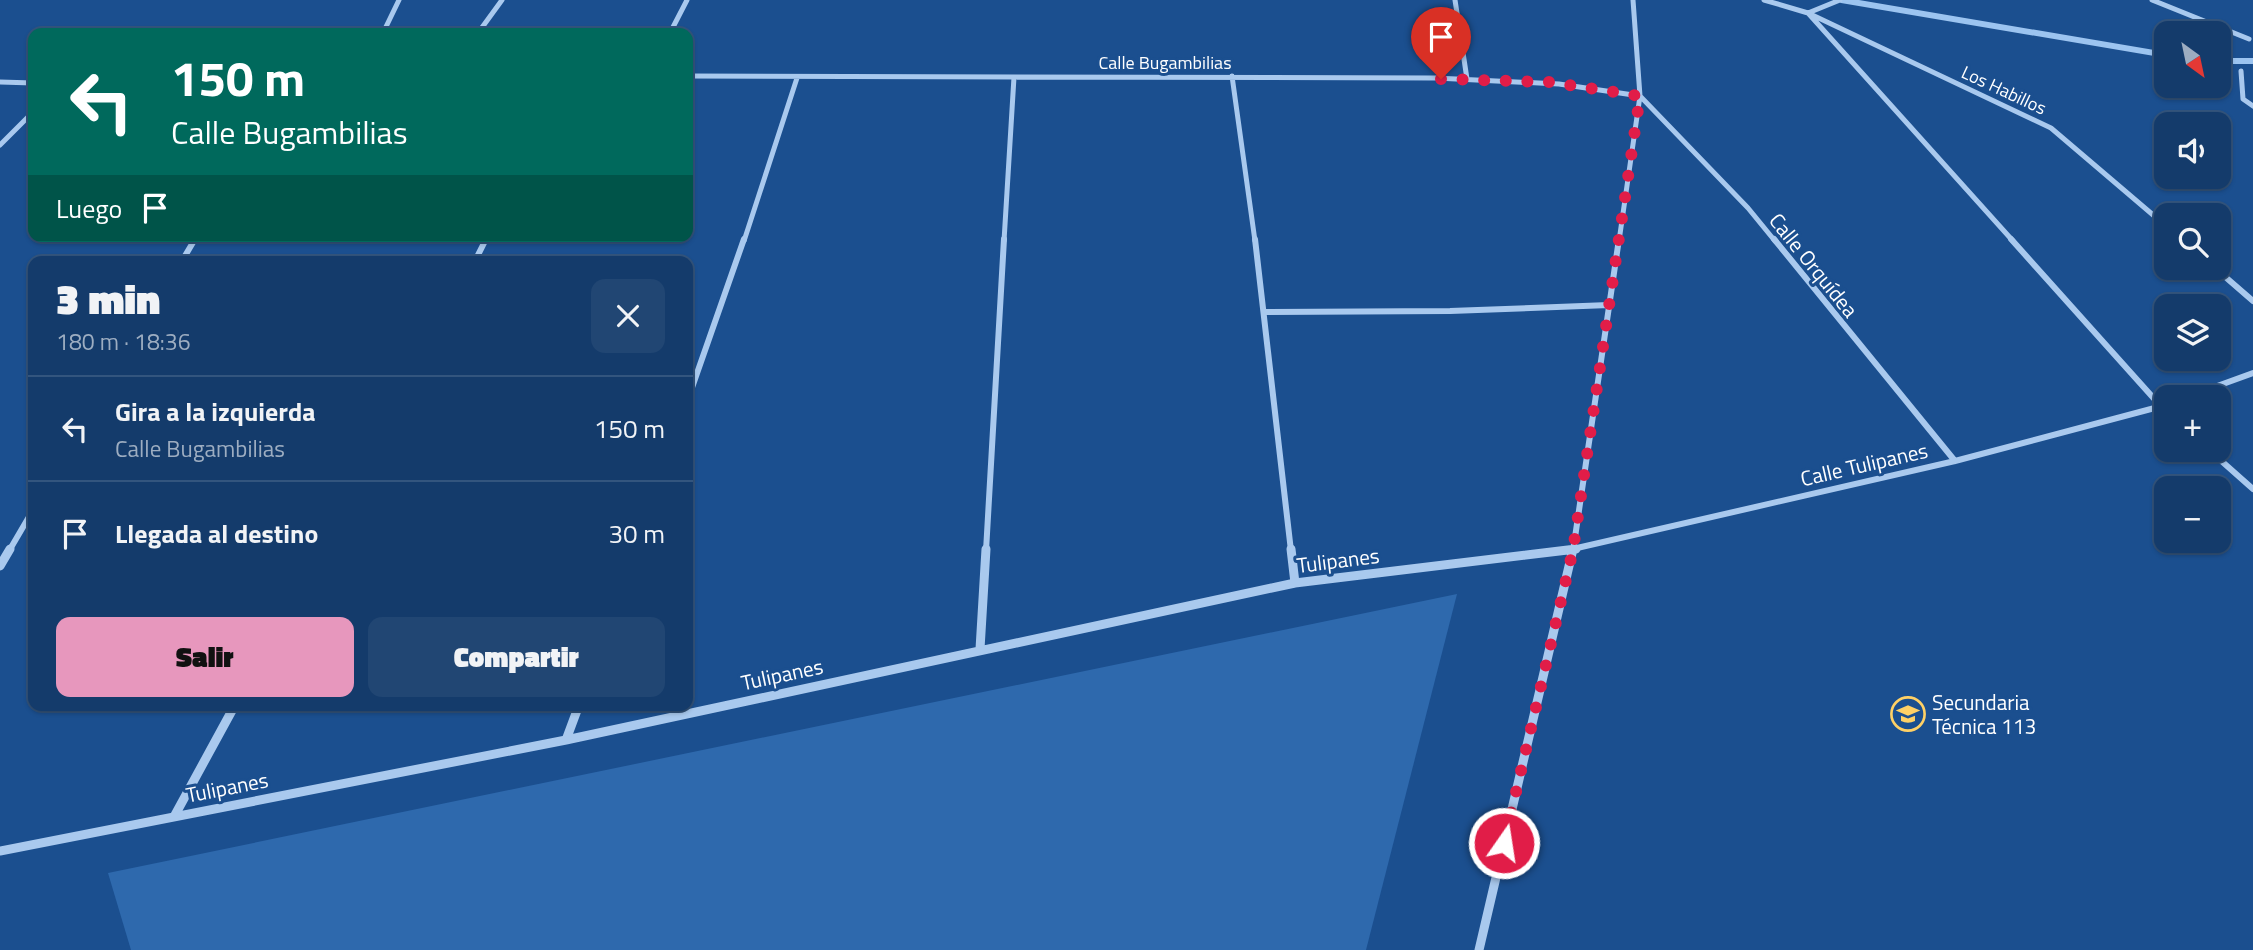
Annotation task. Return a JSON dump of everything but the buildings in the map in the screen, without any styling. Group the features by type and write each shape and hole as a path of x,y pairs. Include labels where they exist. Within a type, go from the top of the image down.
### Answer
{"street":[{"path":"385,28 399,0"},
{"path":"482,28 502,0"},
{"path":"673,28 687,0"},
{"path":"1455,0 1467,79"},
{"path":"1479,950 1573,550 1640,96 1633,0"},
{"name":"Los Habillos","path":"1764,0 1808,13 2051,128 2154,216"},
{"path":"1808,13 1840,0"},
{"path":"2152,0 2249,39"},
{"name":"Calle Tulipanes","path":"1808,13 2154,397"},
{"path":"2241,71 2243,99 2253,106"},
{"name":"Calle Bugambilias","path":"693,76 1232,76 1467,79 1567,84 1640,96"},
{"path":"1232,76 1265,312 1295,583"},
{"path":"980,649 1014,77"},
{"path":"693,385 743,244 797,78"},
{"path":"0,82 28,83"},
{"name":"Calle Orquídea","path":"1640,96 1748,208 1955,461"},
{"path":"0,145 28,117"},
{"path":"2229,280 2253,301"},
{"path":"1265,312 1450,311 1609,304"},
{"path":"2220,385 2253,373"},
{"name":"Calle Tulipanes","path":"1573,550 1955,461 2154,411"},
{"path":"2223,462 2253,489"},
{"path":"0,566 28,518"},
{"name":"Tulipanes","path":"0,851 566,740 1295,583 1573,550"},
{"path":"175,815 231,711"},
{"path":"566,740 577,711"}],"shaded area":[{"path":"1457,594 1366,950 131,950 108,873"}],"waterway":[{"path":"1841,0 2154,53"},
{"path":"2231,61 2253,61"}],"place":[{"name":"Secundaria Técnica 113","path":"1908,714"}],"route":[{"path":"1441,79 1549,82 1640,96 1573,550 1504,843"}]}
